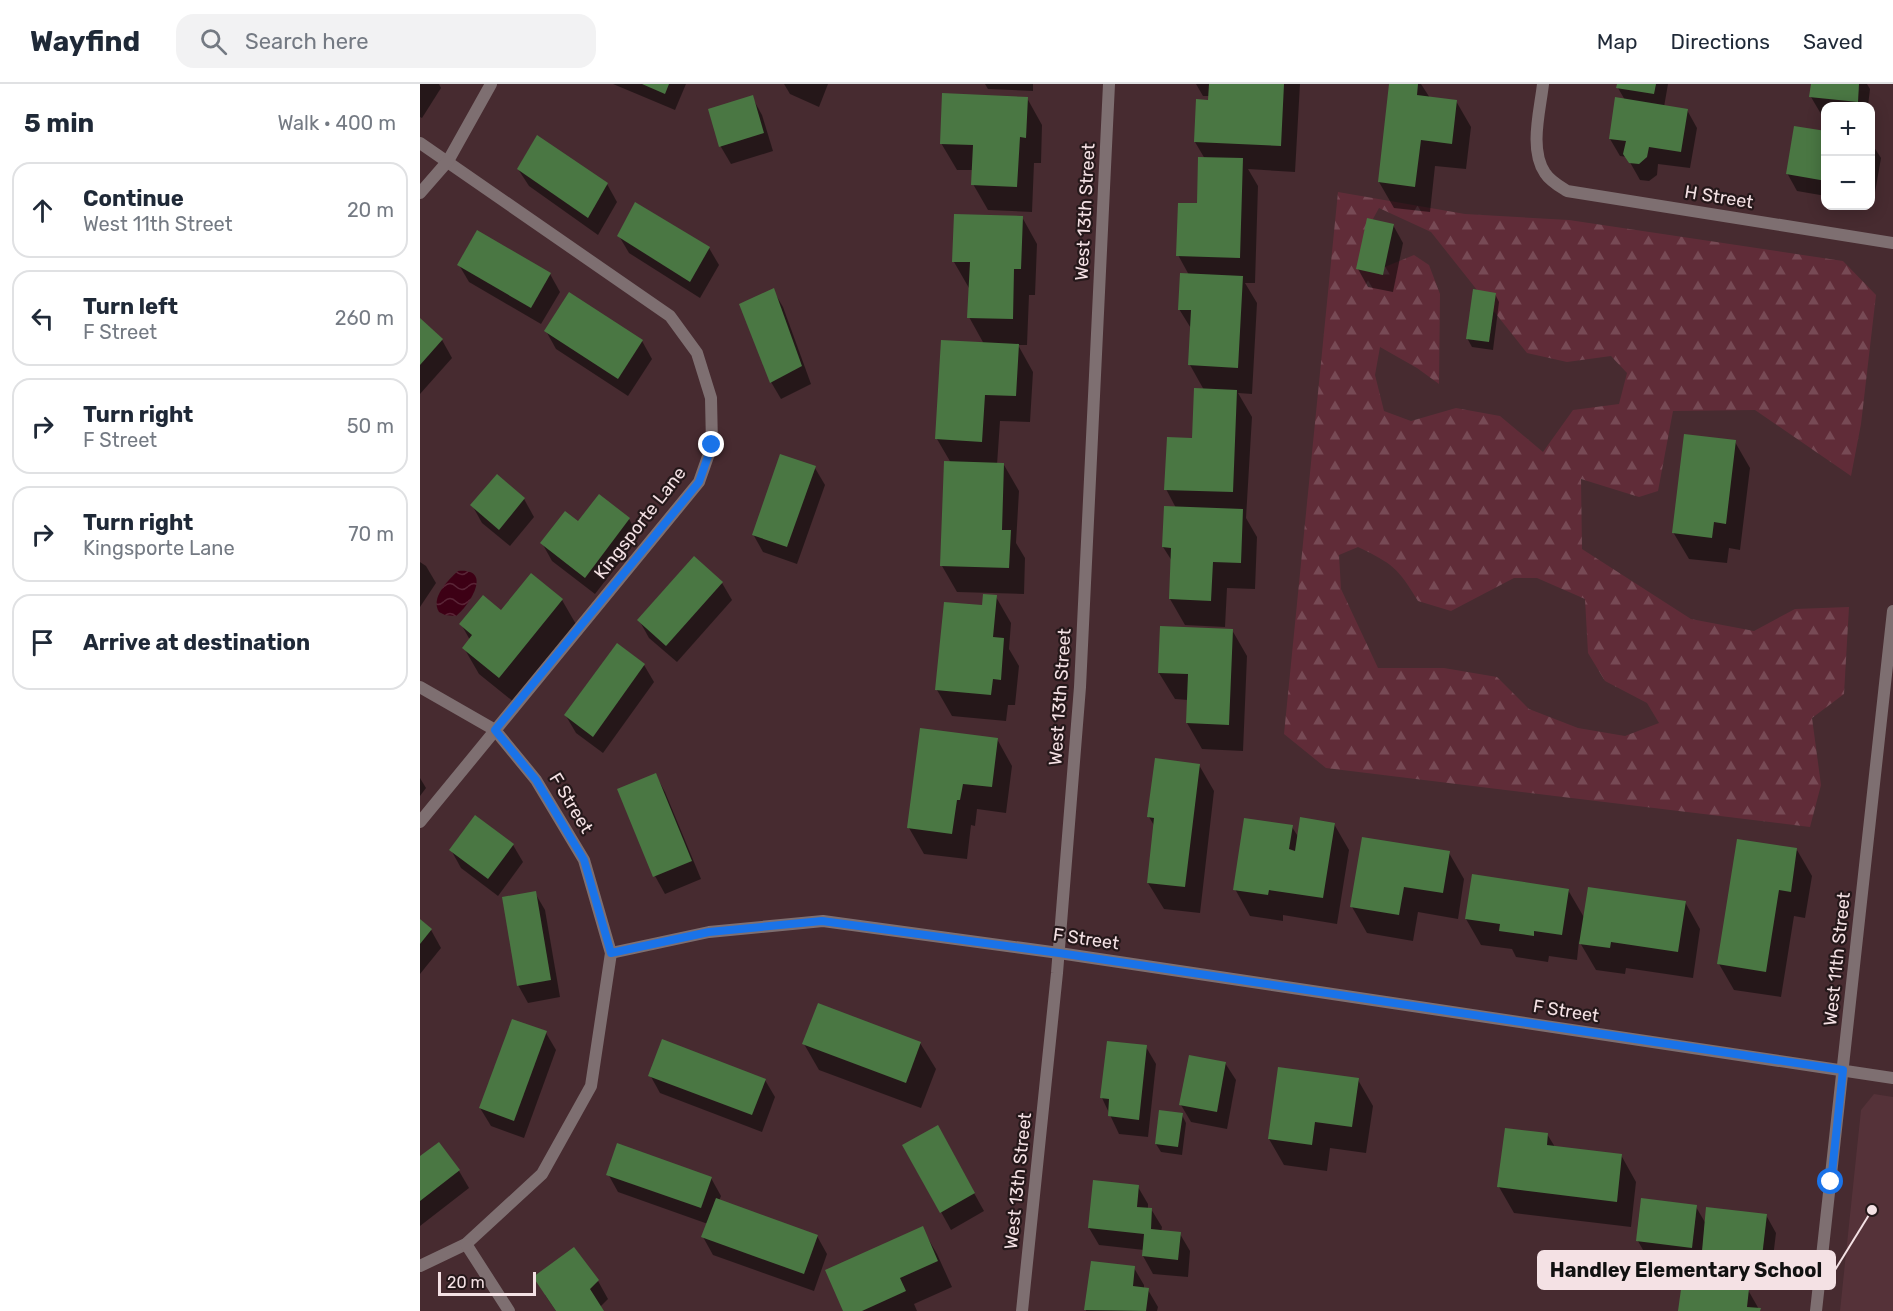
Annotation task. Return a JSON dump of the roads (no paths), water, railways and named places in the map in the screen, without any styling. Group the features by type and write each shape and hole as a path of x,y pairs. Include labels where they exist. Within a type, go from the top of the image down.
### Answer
{"street":[{"path":"420,193 447,161 491,84"},
{"name":"West 13th Street","path":"1022,1311 1059,953 1080,687 1109,84"},
{"name":"H Street","path":"1543,84 1537,141 1539,159 1545,173 1567,191 1893,243"},
{"name":"Kingsporte Lane","path":"420,143 670,316 697,353 711,398 712,445 699,482 420,822"},
{"name":"West 11th Street","path":"1816,1311 1893,611"},
{"name":"F Street","path":"420,687 495,730 536,780 584,860 611,953 709,932 822,921 1059,953 1893,1078"},
{"path":"420,1266 466,1244 542,1174 591,1086 611,953"},
{"path":"466,1244 509,1311"}],"water":[{"path":"458,571 475,575 477,581 475,589 472,597 456,616 445,615 439,612 437,607 438,595"}],"place":[{"name":"Handley Elementary School","path":"1872,1210"}]}
